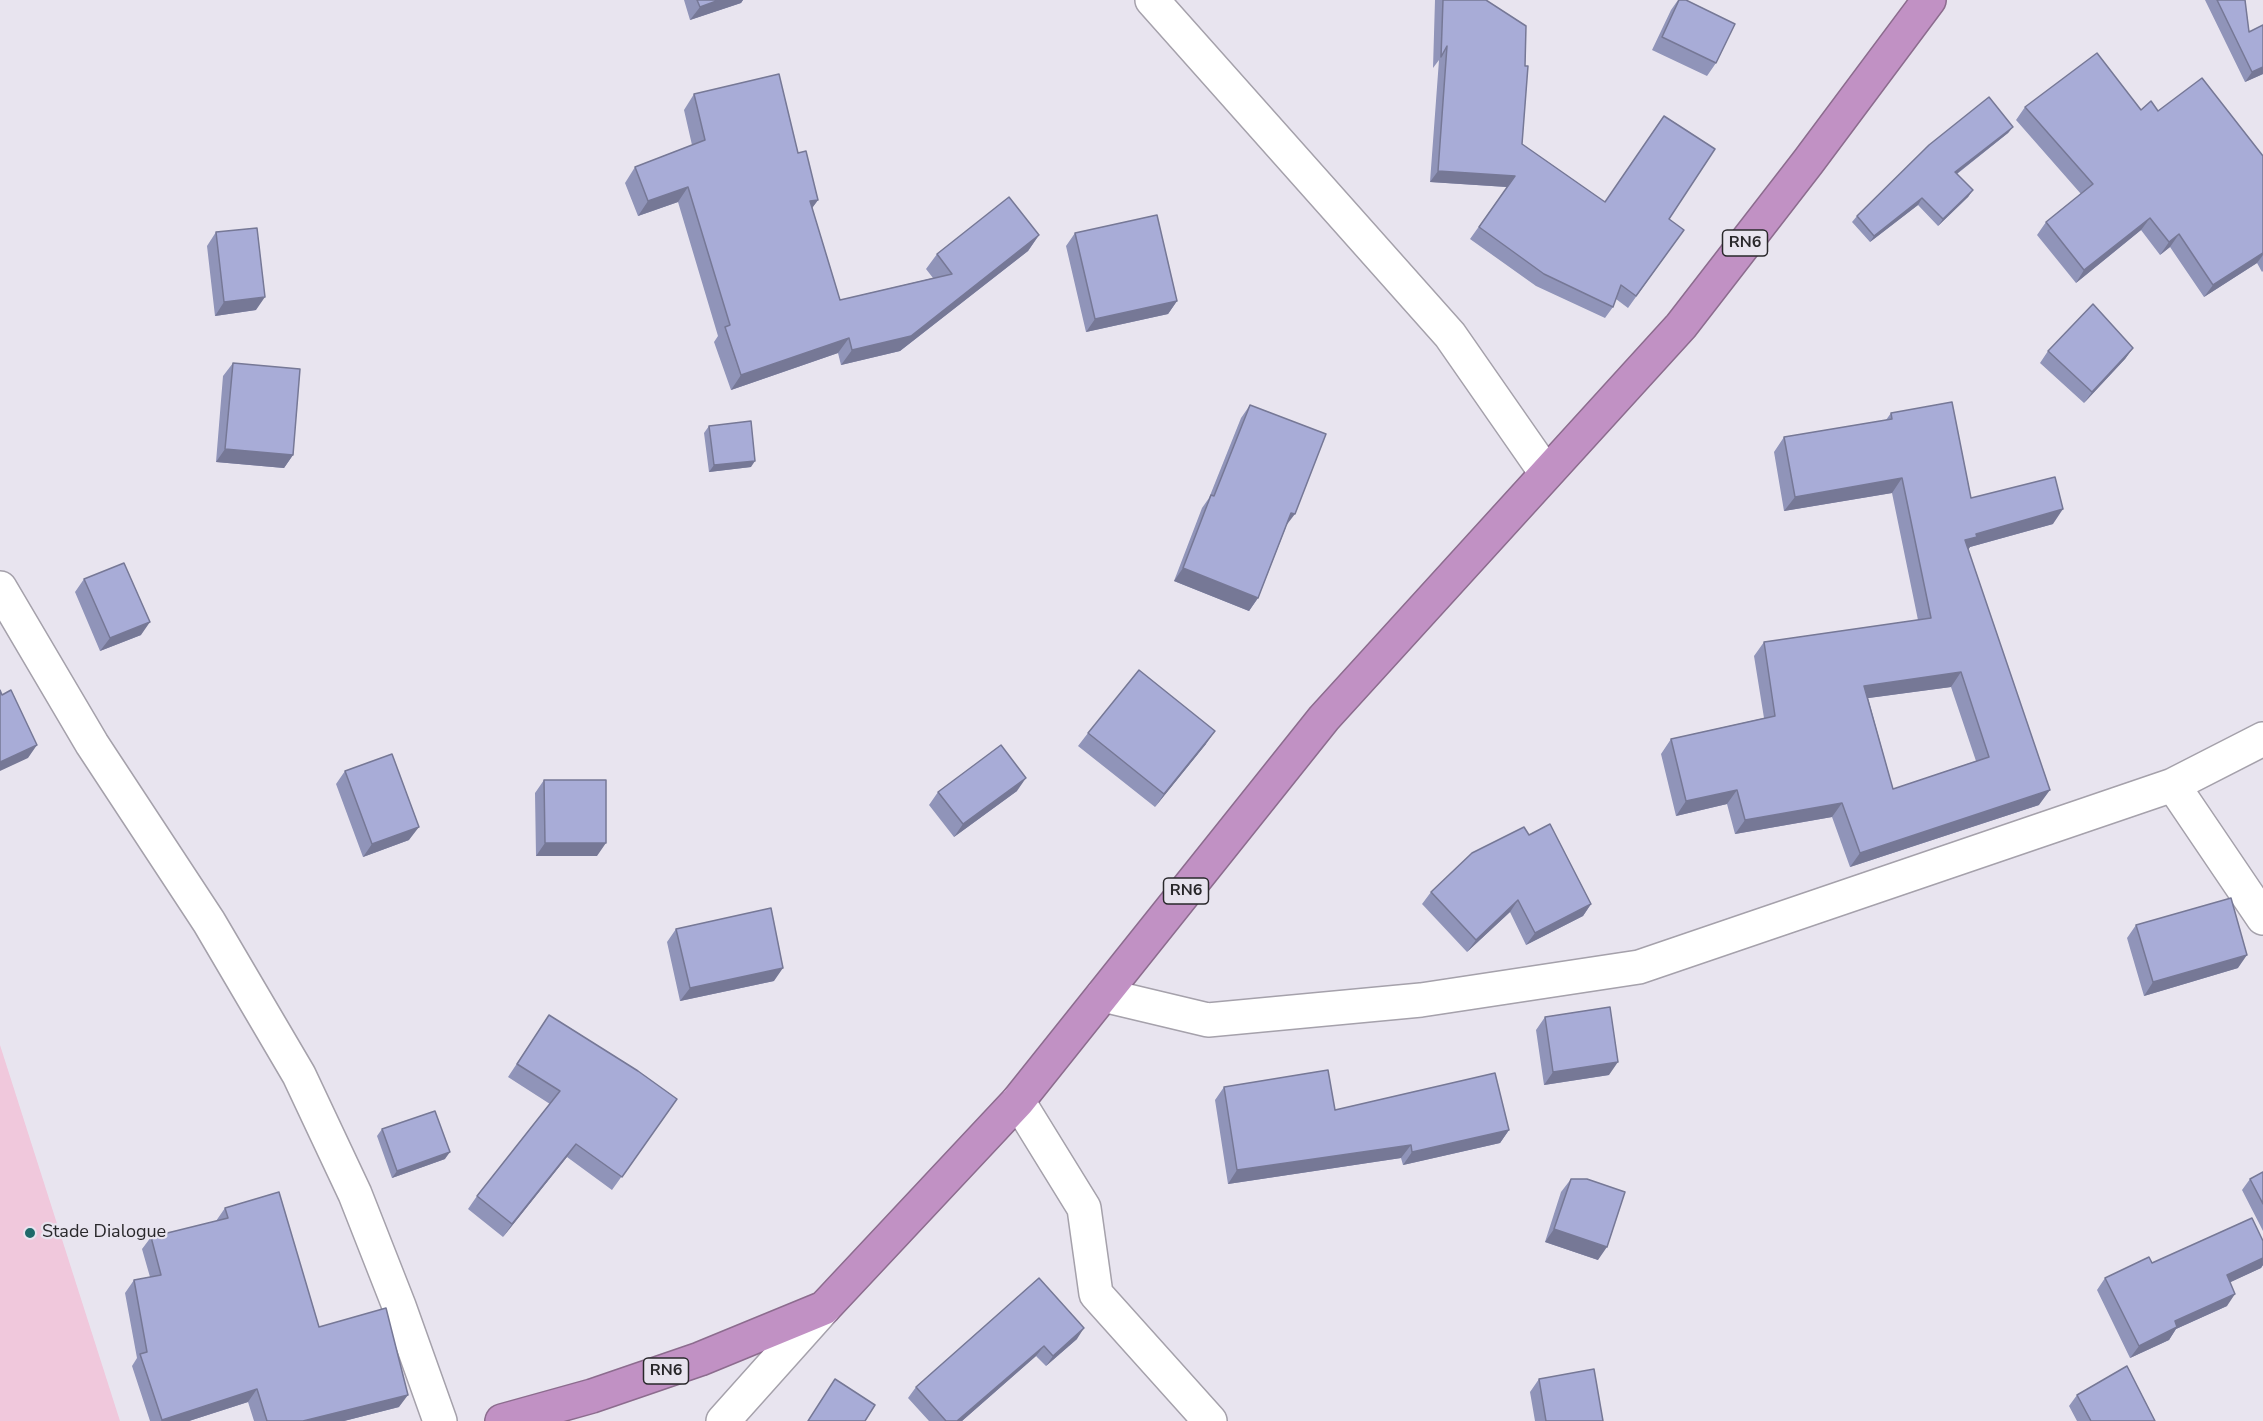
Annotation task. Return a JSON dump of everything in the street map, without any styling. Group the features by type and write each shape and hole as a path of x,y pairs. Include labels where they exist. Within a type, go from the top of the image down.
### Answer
{"highway":[{"name":"RN6","path":"502,1421 592,1396 700,1359 824,1308 1018,1101 1324,718 1681,326 1929,0"}],"street":[{"path":"1152,0 1450,335 1546,473"},
{"path":"0,588 92,744 209,922 299,1075 355,1194 399,1306 440,1421"},
{"path":"1103,995 1208,1020 1421,1000 1640,967 2173,785 2263,740"},
{"path":"2173,785 2263,918"},
{"path":"1018,1101 1084,1209 1096,1294 1210,1421"},
{"path":"723,1421 824,1308"}],"shaded area":[{"name":"Stade Dialogue","path":"0,1045 120,1421 0,1421"}],"building":[{"path":"697,0 719,0 700,7"},
{"path":"1443,0 1486,0 1526,26 1525,66 1528,66 1522,144 1605,202 1664,116 1715,149 1669,219 1684,230 1636,296 1621,285 1613,307 1544,274 1479,227 1515,176 1438,171 1447,46 1441,57"},
{"path":"1679,0 1686,0 1735,24 1716,63 1662,37"},
{"path":"2217,0 2245,0 2249,32 2263,25 2263,67 2252,72"},
{"path":"2097,53 2141,110 2151,101 2158,111 2202,78 2263,156 2263,253 2213,285 2179,234 2169,242 2150,218 2084,270 2046,222 2093,184 2025,107"},
{"path":"779,74 798,153 806,151 818,200 810,201 840,300 952,274 937,254 1009,197 1039,235 911,336 852,350 849,338 741,375 725,327 730,325 688,187 648,201 635,167 705,140 694,94"},
{"path":"1989,97 2013,127 1955,172 1973,190 1943,219 1922,198 1874,236 1857,216 1929,145"},
{"path":"1157,215 1177,301 1095,319 1075,233"},
{"path":"257,228 265,297 224,302 216,232"},
{"path":"2093,304 2133,348 2092,392 2048,351"},
{"path":"233,363 300,369 293,455 225,449"},
{"path":"1952,402 1971,498 2055,477 2063,509 1976,534 1977,537 1965,540 2050,790 1860,853 1842,803 1745,820 1737,790 1686,801 1671,739 1775,716 1764,642 1931,618 1902,478 1795,497 1784,437 1892,419 1891,413","holes":["1961,672 1989,757 1893,789 1864,686"]},
{"path":"1250,405 1326,434 1295,514 1291,513 1258,598 1183,568 1211,495 1214,496"},
{"path":"751,421 755,461 714,465 709,426"},
{"path":"124,563 150,622 110,638 84,579"},
{"path":"1139,670 1215,731 1164,794 1088,733"},
{"path":"0,690 2,695 11,690 37,745 0,762"},
{"path":"1001,745 1026,778 963,824 938,792"},
{"path":"392,754 419,827 372,844 345,771"},
{"path":"544,780 606,780 606,843 545,843"},
{"path":"1550,824 1591,904 1535,933 1518,900 1476,940 1431,892 1472,853 1524,827 1529,835"},
{"path":"2231,898 2247,955 2153,982 2136,925"},
{"path":"771,908 783,968 690,988 676,929"},
{"path":"1610,1007 1618,1062 1553,1072 1545,1017"},
{"path":"549,1015 638,1071 677,1099 622,1177 576,1144 512,1224 477,1196 560,1091 517,1064"},
{"path":"1328,1070 1335,1110 1495,1073 1509,1130 1412,1152 1411,1145 1237,1170 1224,1087"},
{"path":"435,1111 450,1152 397,1171 382,1129"},
{"path":"2263,1172 2263,1204 2250,1179"},
{"path":"1571,1179 1587,1179 1625,1192 1607,1247 1554,1229"},
{"path":"279,1192 319,1327 386,1308 408,1395 303,1421 267,1421 257,1389 162,1420 140,1354 147,1352 134,1280 161,1275 151,1237 228,1218 225,1208"},
{"path":"2252,1218 2263,1241 2263,1258 2227,1275 2235,1294 2175,1321 2177,1327 2139,1346 2105,1278 2149,1257 2152,1263"},
{"path":"1039,1278 1084,1328 1053,1356 1044,1346 957,1421 946,1421 916,1387"},
{"path":"2127,1366 2155,1421 2091,1421 2077,1395"},
{"path":"1594,1369 1603,1421 1546,1421 1539,1379"},
{"path":"835,1379 875,1405 865,1421 808,1421"}],"place":[{"name":"Stade Dialogue","path":"30,1233"}]}
